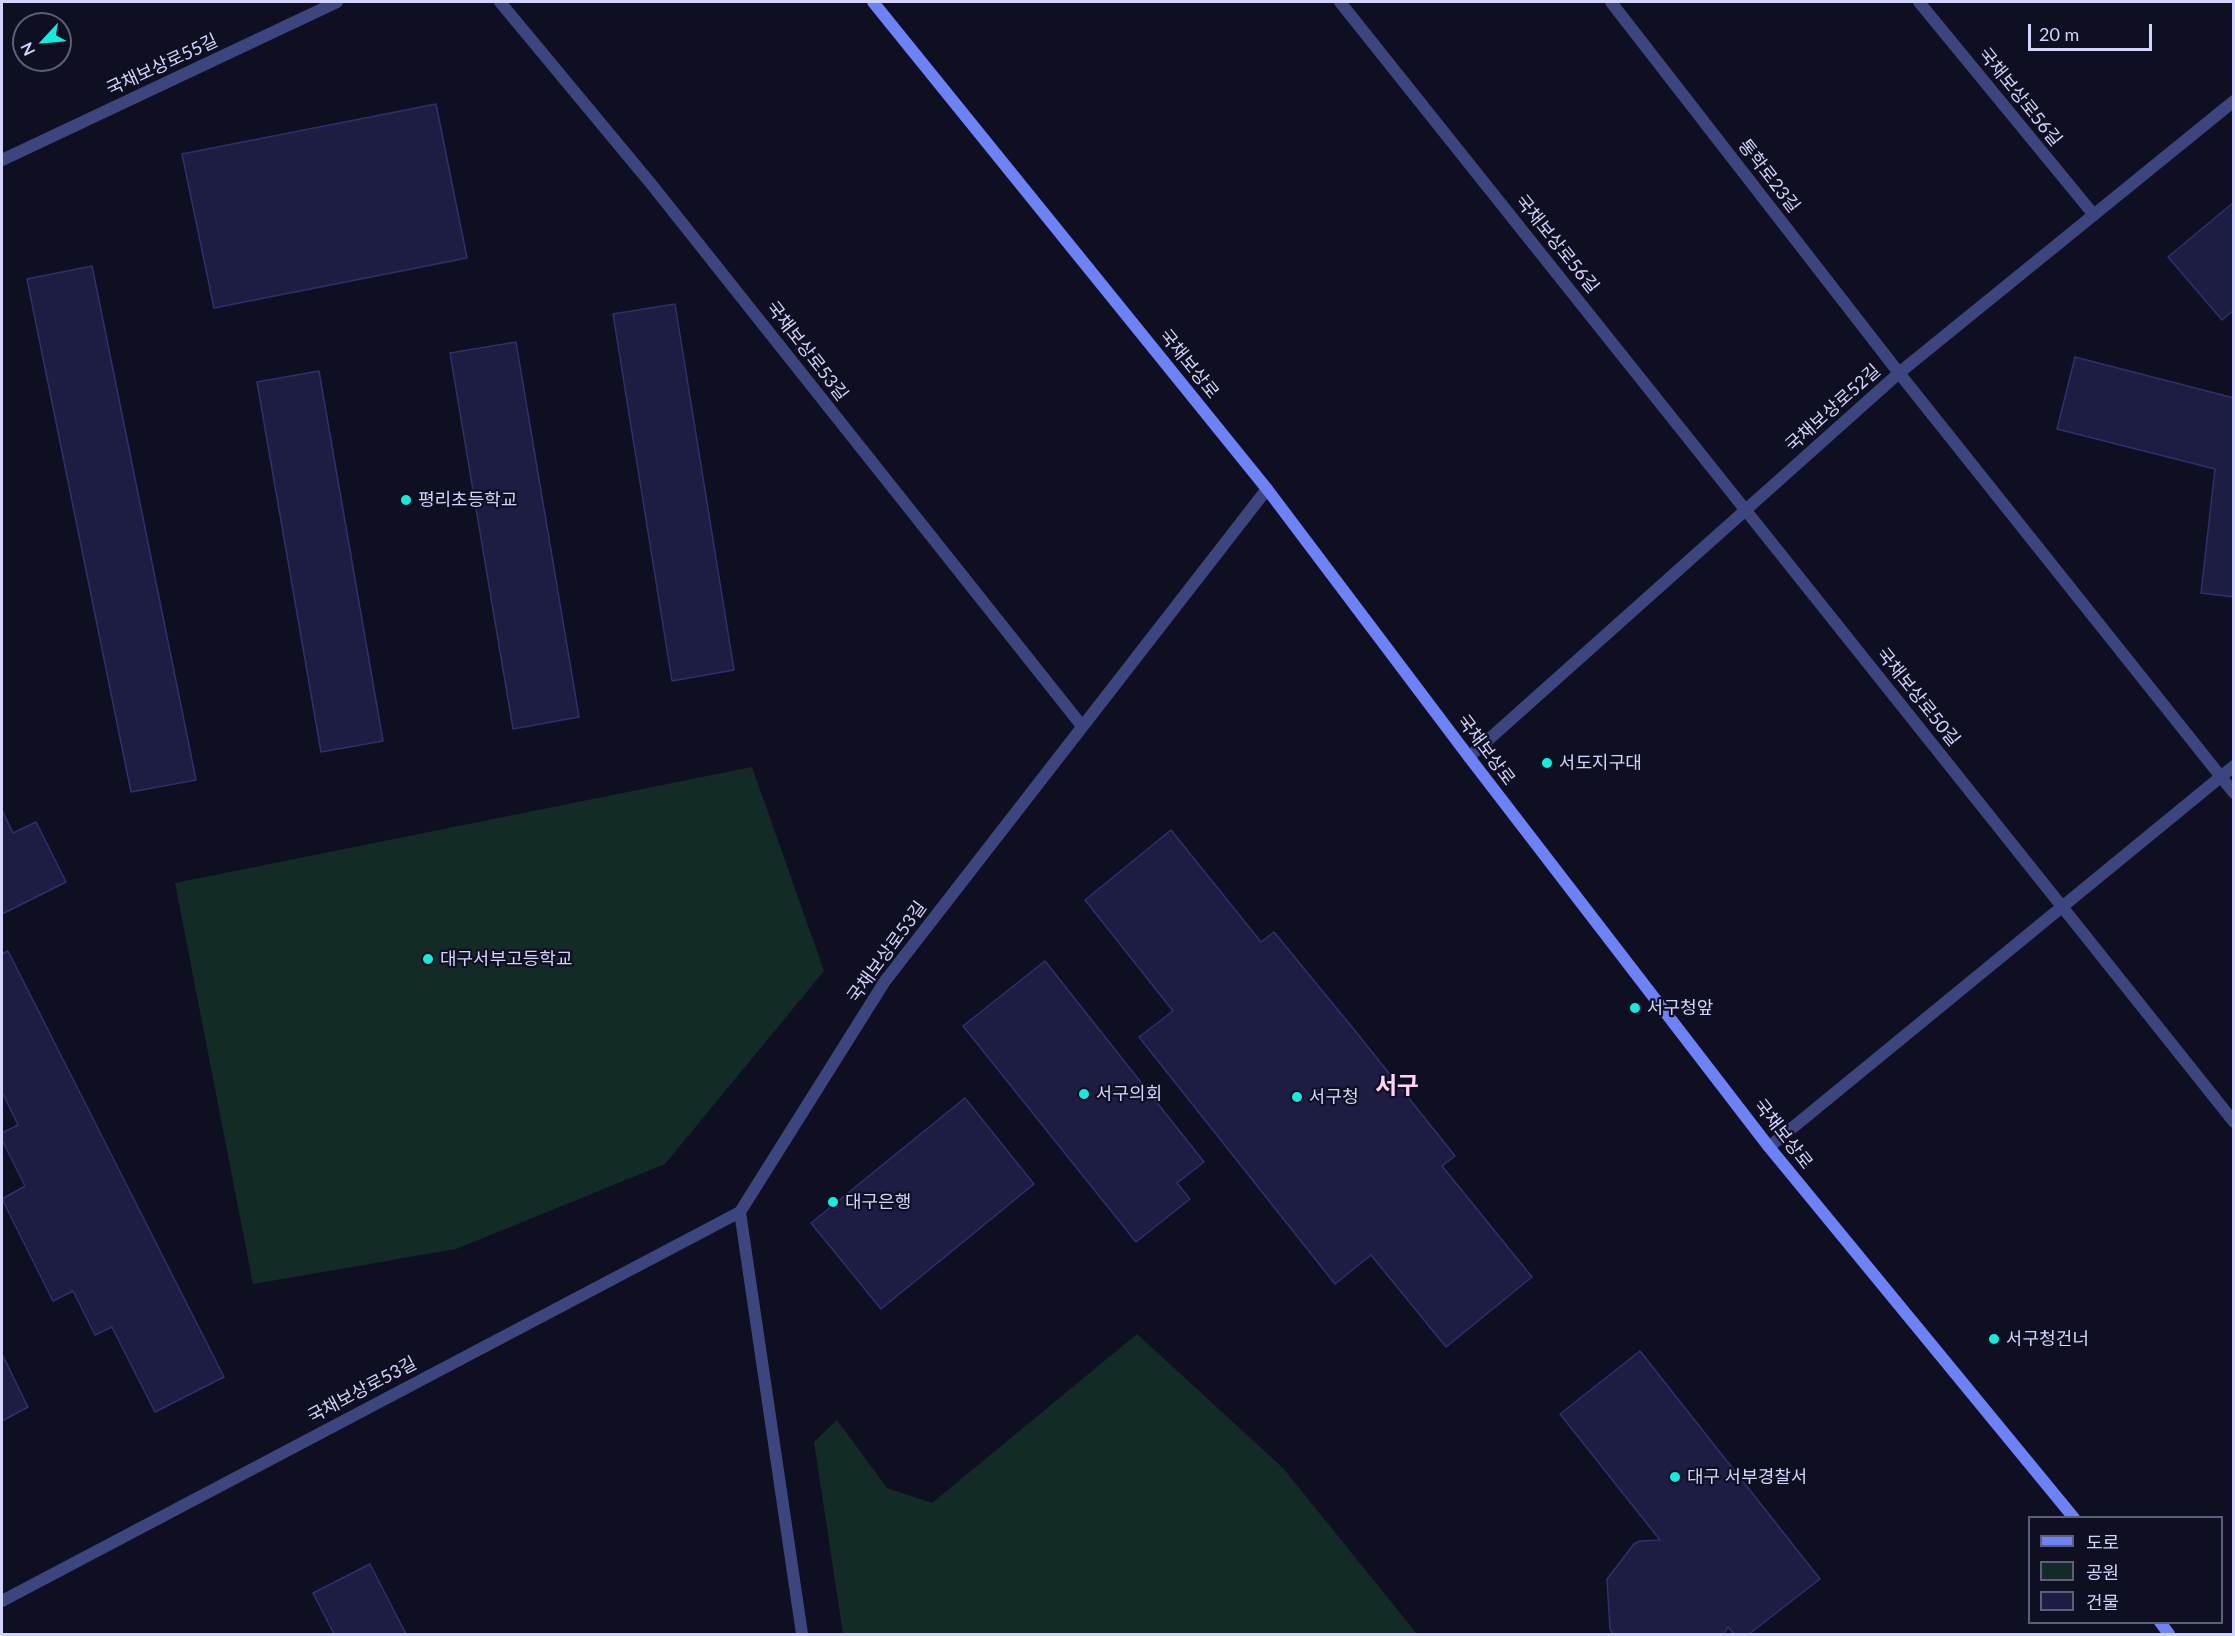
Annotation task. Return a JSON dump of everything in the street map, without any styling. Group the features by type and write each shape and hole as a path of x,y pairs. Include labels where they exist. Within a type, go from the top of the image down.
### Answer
{"main road":[{"name":"국채보상로","path":"873,2 1267,489 1469,757 1769,1147 2072,1516"}],"street":[{"name":"국채보상로55길","path":"2,160 337,2"},
{"name":"국채보상로53길","path":"500,2 659,194 1082,726"},
{"name":"국채보상로56길","path":"1340,2 1746,510"},
{"name":"통학로23길","path":"1611,2 1899,373 2220,777"},
{"name":"국채보상로56길","path":"1919,2 2094,215"},
{"name":"국채보상로52길","path":"1469,757 1899,373 2234,101"},
{"name":"국채보상로53길","path":"2,1601 740,1212 885,981 1267,489"},
{"name":"국채보상로50길","path":"1746,510 2234,1122"},
{"path":"1769,1147 2234,766"},
{"path":"2220,777 2234,794"},
{"path":"740,1212 802,1635"}],"green space":[{"path":"752,767 824,971 665,1164 456,1249 253,1284 175,883"},
{"path":"1137,1334 1283,1468 1417,1634 843,1634 814,1442 837,1420 887,1488 932,1503"}],"building":[{"path":"436,104 467,258 214,308 182,154"},
{"path":"2234,202 2234,310 2222,320 2168,257"},
{"path":"92,266 196,780 131,792 27,279"},
{"path":"675,304 734,670 672,681 613,314"},
{"path":"516,342 579,717 513,729 450,353"},
{"path":"2075,357 2234,398 2234,597 2201,593 2215,469 2057,429"},
{"path":"319,371 383,741 321,752 257,382"},
{"path":"2,810 13,833 36,822 66,882 2,914"},
{"name":"서구청","path":"1171,830 1261,942 1274,932 1356,1032 1455,1156 1442,1166 1532,1277 1446,1347 1371,1255 1335,1284 1139,1037 1173,1011 1085,900"},
{"path":"8,951 224,1377 155,1412 112,1327 95,1335 73,1291 53,1301 2,1199 25,1186 2,1140 2,1133 18,1125 2,1092 2,954"},
{"name":"서구의회","path":"1045,961 1204,1162 1177,1183 1190,1199 1136,1242 963,1026"},
{"path":"965,1098 1034,1184 881,1309 811,1223"},
{"name":"대구 서부경찰서","path":"1640,1351 1820,1579 1749,1634 1734,1634 1728,1627 1724,1634 1613,1634 1610,1629 1607,1579 1634,1544 1640,1541 1660,1540 1560,1414"},
{"path":"2,1354 28,1407 2,1421"},
{"path":"370,1564 406,1634 334,1634 313,1593"}],"place":[{"name":"평리초등학교","path":"406,500"},
{"name":"서도지구대","path":"1547,763"},
{"name":"대구서부고등학교","path":"428,959"},
{"name":"서구청앞","path":"1635,1008"},
{"name":"서구의회","path":"1084,1094"},
{"name":"서구청","path":"1297,1097"},
{"name":"대구은행","path":"833,1202"},
{"name":"서구청건너","path":"1994,1339"},
{"name":"대구 서부경찰서","path":"1675,1477"}],"district":[{"name":"서구","path":"1397,1086"}]}
